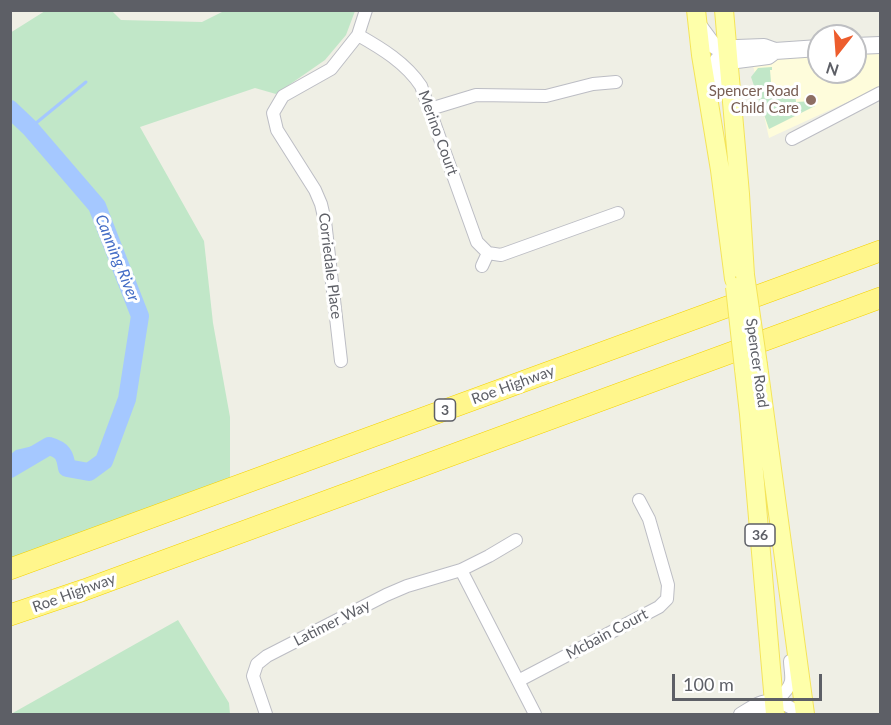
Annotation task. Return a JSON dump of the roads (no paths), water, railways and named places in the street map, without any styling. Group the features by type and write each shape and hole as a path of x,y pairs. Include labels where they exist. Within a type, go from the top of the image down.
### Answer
{"highway":[{"name":"Roe Highway","path":"10,569 880,251"},
{"name":"Roe Highway","path":"10,615 880,298"}],"main road":[{"name":"Spencer Road","path":"724,10 739,277"},
{"name":"Spencer Road","path":"697,18 805,714"},
{"path":"697,18 712,44 728,54"},
{"path":"720,170 722,142 713,70 718,60 737,48 764,47 775,51 807,49"},
{"name":"Spencer Road","path":"751,367 749,414 774,708"}],"street":[{"name":"Corriedale Place","path":"341,361 326,221 315,190 277,130 273,113 283,96 331,69 358,35 366,10"},
{"name":"Merino Court","path":"358,35 379,47 409,70 421,86 477,242 488,253"},
{"path":"430,109 476,94 546,96 592,84 616,82"},
{"path":"792,139 880,93"},
{"path":"482,266 488,253 501,255 618,213"},
{"name":"Mcbain Court","path":"518,681 659,607 667,599 668,585 649,519 639,500"},
{"name":"Latimer Way","path":"266,714 253,676 257,664 267,656 386,595 407,586 461,570 516,540"},
{"path":"461,570 535,714"},
{"path":"774,708 791,682 785,622 789,600"},
{"path":"740,714 763,701 774,708"},
{"path":"756,714 774,708 794,709 799,714"}],"water":[{"path":"33,446 49,446 40,458 11,476 11,454 16,450"}],"waterway":[{"path":"30,128 86,82"},
{"name":"Canning River","path":"10,109 30,128 97,206 140,316 127,399 104,461 89,472 67,468 62,454 49,446 10,469"}],"place":[{"name":"Spencer Road Child Care","path":"811,100"}]}
